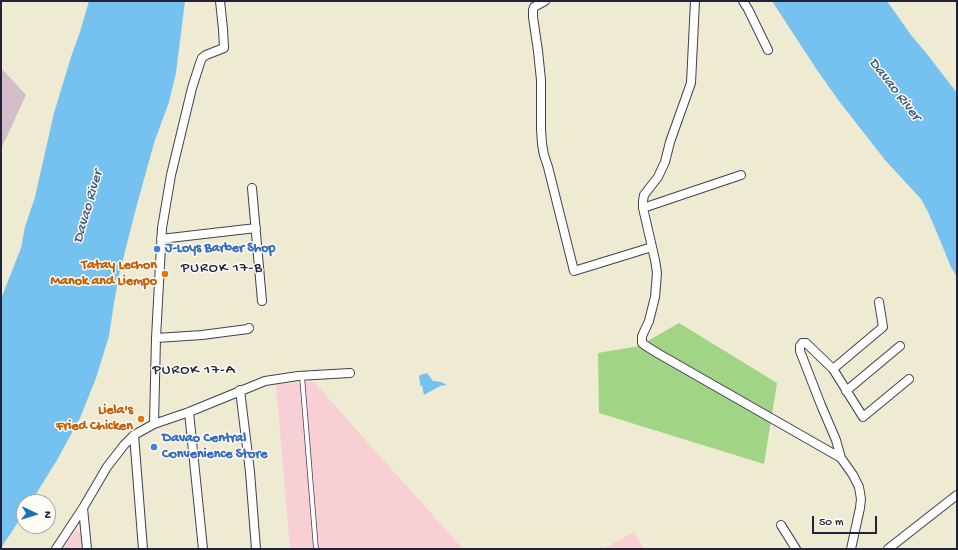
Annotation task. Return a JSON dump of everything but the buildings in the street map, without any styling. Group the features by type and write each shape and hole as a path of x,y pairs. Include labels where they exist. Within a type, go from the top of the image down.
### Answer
{"street":[{"path":"154,424 156,338 162,228 171,176 192,88 200,63 202,58 206,55 224,48 220,1"},
{"path":"545,1 536,4 533,10 541,80 541,129 544,155 574,271 652,247"},
{"path":"695,1 691,83 665,162 658,177 644,195 643,201 643,208 656,260 657,273 655,297 649,321 642,336 642,343 841,458"},
{"path":"743,1 768,50"},
{"path":"643,208 741,175"},
{"path":"252,188 262,301"},
{"path":"161,239 256,228"},
{"path":"833,368 883,327 879,302"},
{"path":"156,338 202,336 249,328"},
{"path":"850,549 859,518 861,499 859,487 853,475 841,458 836,440 800,351 800,346 802,343 806,343 833,368 863,417 909,379"},
{"path":"846,391 900,346"},
{"path":"56,549 83,508 107,467 134,435 154,424 189,412 265,381 302,376 350,373"},
{"path":"240,390 250,472 256,549"},
{"path":"189,412 203,549"},
{"path":"134,435 144,549"},
{"path":"888,549 957,495"},
{"path":"83,508 87,549"},
{"path":"781,525 796,549"}],"lane":[{"path":"302,376 316,549"}],"shaded area":[{"path":"1,68 26,95 1,149"},
{"path":"314,382 463,549 290,549 276,384"},
{"path":"76,530 84,537 85,549 63,549"},
{"path":"634,532 644,549 603,549"}],"green space":[{"path":"679,323 777,383 764,464 599,413 598,353 639,346"}],"water":[{"name":"Davao River","path":"89,1 185,1 176,73 169,102 154,143 135,212 119,275 109,336 96,378 80,418 36,494 16,494 16,525 1,548 1,299 21,248 25,227 35,197 54,113"},
{"name":"Davao River","path":"772,1 887,1 911,35 957,93 957,277 951,267 921,199 885,160 839,101"},
{"path":"427,373 433,381 441,382 447,385 440,386 424,395 422,385 420,386 419,378 420,375"}],"place":[{"name":"J-Loys Barber Shop","path":"157,249"},
{"name":"Tatay Lechon Manok and Liempo","path":"165,274"},
{"name":"Liela's Fried Chicken","path":"141,419"},
{"name":"Davao Central Convenience Store","path":"154,447"}],"district":[{"name":"PUROK 17-B","path":"222,269"},
{"name":"PUROK 17-A","path":"194,371"}]}
